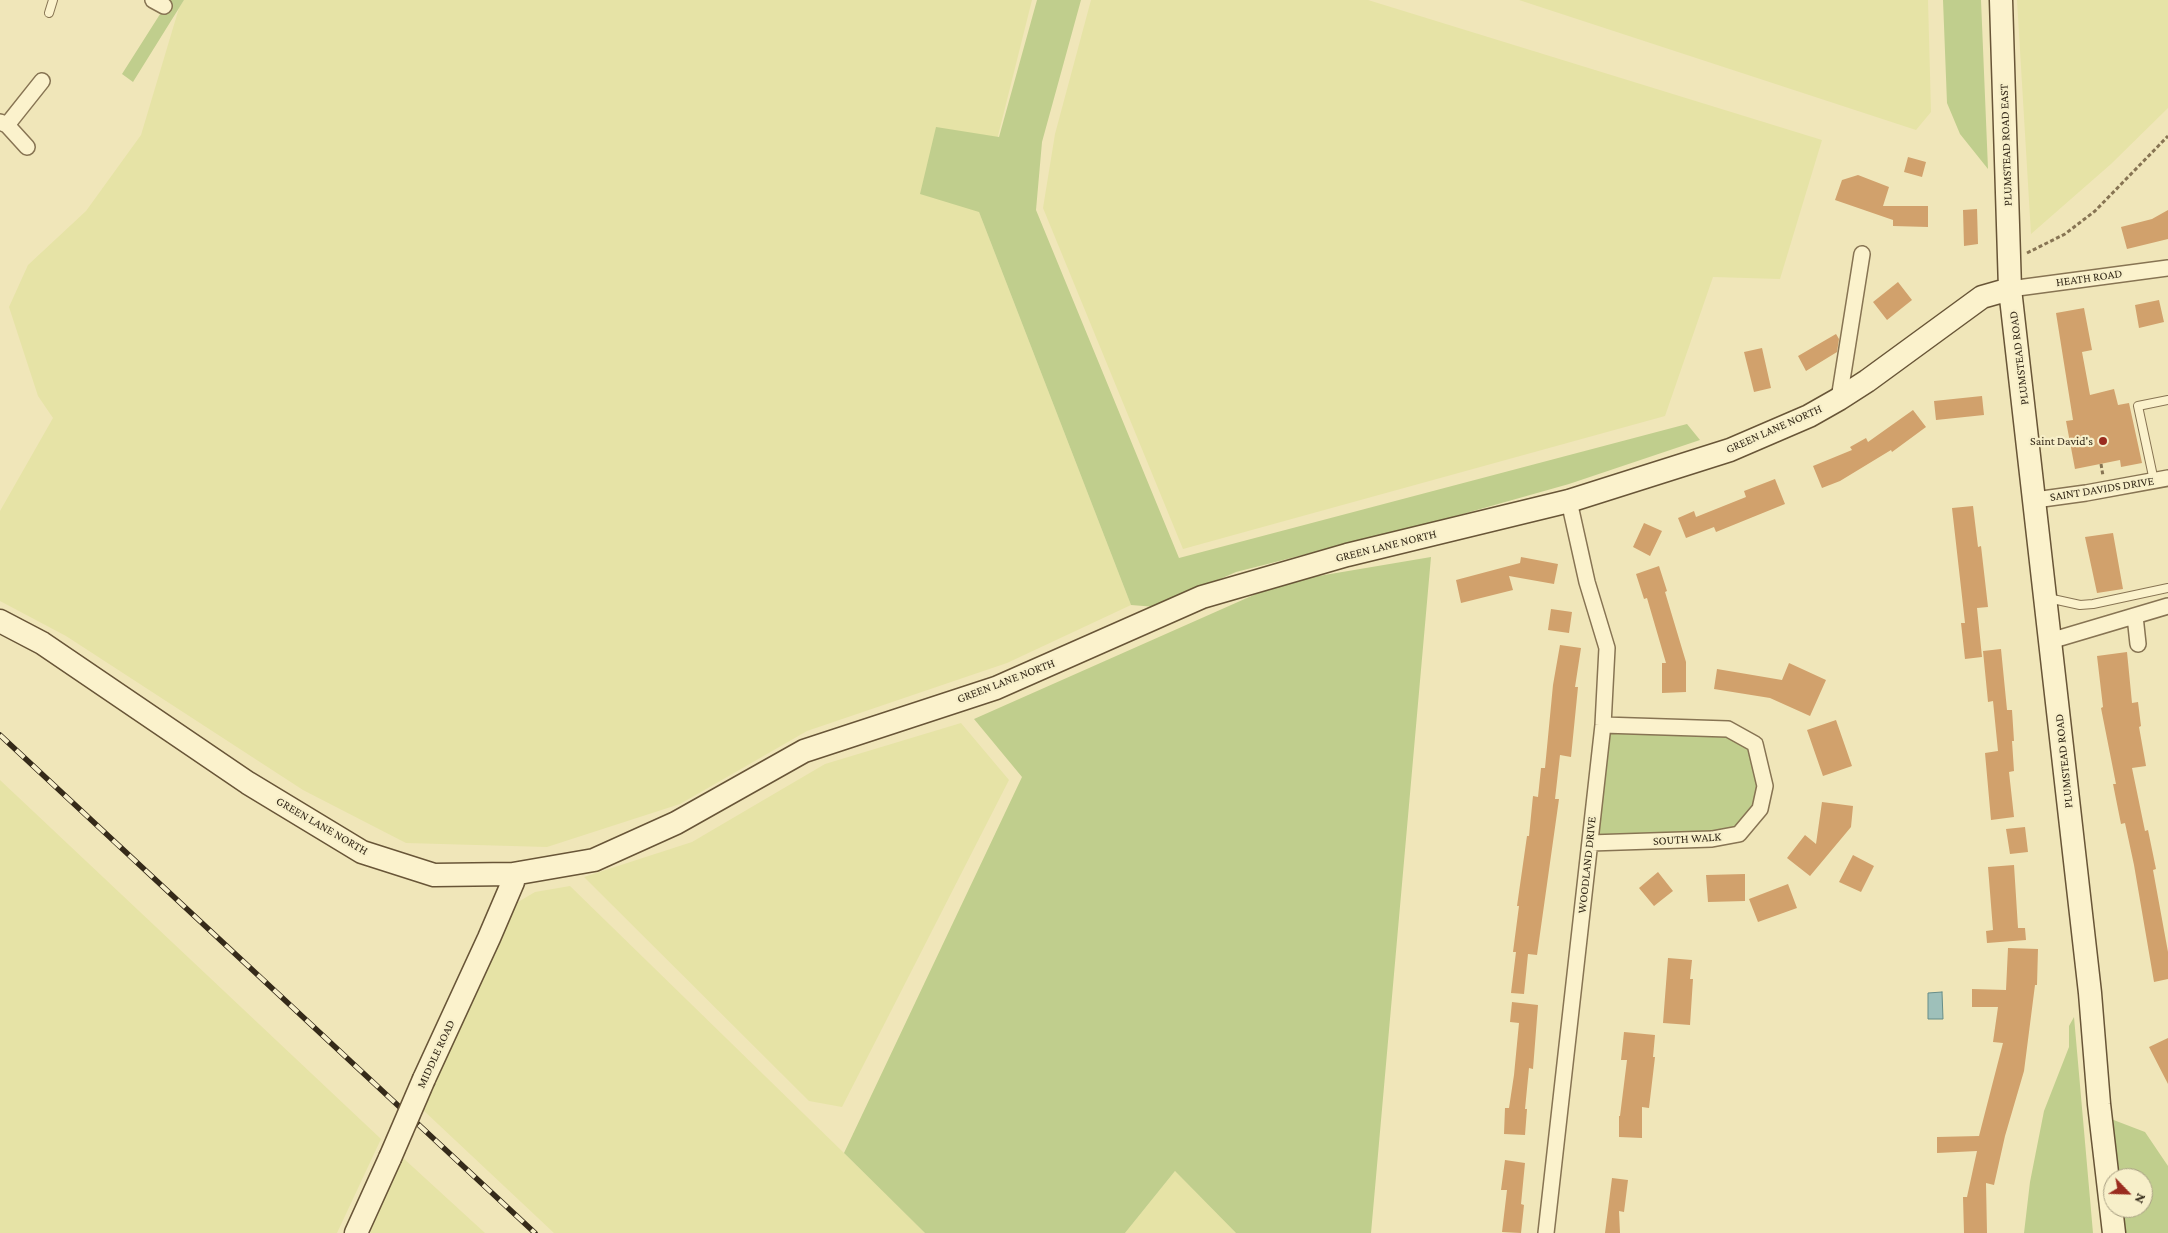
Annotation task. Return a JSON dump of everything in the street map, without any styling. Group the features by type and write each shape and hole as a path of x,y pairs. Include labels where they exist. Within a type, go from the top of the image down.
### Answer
{"street":[{"name":"PLUMSTEAD ROAD EAST","path":"2001,0 2010,289"},
{"path":"27,147 4,123 42,81"},
{"path":"1838,399 1862,254"},
{"name":"HEATH ROAD","path":"2010,289 2168,268"},
{"name":"GREEN LANE NORTH","path":"0,621 42,643 248,782 362,852 434,875 513,874 594,860 676,823 804,751 996,688 1202,597 1347,555 1569,501 1730,450 1809,416 1867,381 1982,297 2010,289"},
{"name":"PLUMSTEAD ROAD","path":"2010,289 2090,993 2098,1104 2114,1233"},
{"name":"SAINT DAVIDS DRIVE","path":"2035,500 2086,494 2161,479"},
{"name":"WOODLAND DRIVE","path":"1546,1233 1603,725 1607,648 1588,582 1569,501"},
{"path":"2050,641 2168,606"},
{"path":"2135,616 2138,644"},
{"name":"SOUTH WALK","path":"1590,843 1712,839 1739,834 1760,809 1765,786 1755,744 1728,729 1603,725"},
{"name":"MIDDLE ROAD","path":"356,1233 489,938 513,882 513,874"}],"lane":[{"path":"49,13 53,0"},
{"path":"2161,479 2138,406 2168,400"},
{"path":"2046,597 2080,605 2168,588"}],"path":[{"path":"2010,263 2065,234 2095,211 2168,136"}],"shaded area":[{"path":"184,0 1032,0 979,212 1131,605 1007,663 807,731 680,804 547,847 406,843 303,790 66,636 0,601 0,511 53,418 38,396 9,307 28,265 86,211 141,135 179,8"},
{"path":"1091,0 1368,0 1822,140 1780,279 1713,277 1665,416 1183,549 1043,208 1055,134"},
{"path":"1519,0 1928,0 1931,112 1916,130"},
{"path":"2017,0 2168,0 2168,108 2111,164 2031,234"},
{"path":"961,723 1009,780 842,1107 809,1101 584,877 692,842 825,764"},
{"path":"0,780 381,1139 337,1233 0,1233"},
{"path":"570,886 925,1233 554,1233 422,1109 513,905 535,892"},
{"path":"402,1157 485,1233 370,1233"},
{"path":"1175,1171 1236,1233 1125,1233"}],"green space":[{"path":"169,0 184,0 133,82 122,74"},
{"path":"1037,0 1081,0 1042,142 1036,210 1179,558 1687,424 1700,440 1569,484 1452,517 1236,572 1156,607 1131,605 979,212 920,194 936,127 999,137"},
{"path":"1943,0 1981,0 1988,169 1960,134 1947,103"},
{"path":"1431,557 1371,1233 1236,1233 1175,1171 1125,1233 925,1233 844,1153 1022,777 974,719 1283,582"},
{"path":"1603,725 1728,729 1755,744 1765,786 1739,834 1590,843"},
{"path":"2074,1017 2093,1233 2024,1233 2030,1182 2044,1111 2069,1047 2069,1026"},
{"path":"2111,1119 2145,1132 2168,1166 2168,1233 2120,1233 2119,1218 2153,1218 2153,1168 2115,1168"}],"water":[{"path":"1942,992 1943,1019 1928,1019 1928,993"}],"building":[{"path":"1908,157 1926,162 1922,177 1904,172"},
{"path":"1858,175 1889,187 1883,206 1928,206 1928,227 1893,226 1893,220 1835,200 1842,180"},
{"path":"1977,209 1978,244 1964,246 1963,210"},
{"path":"2168,210 2168,239 2127,249 2121,227 2152,219"},
{"path":"1898,282 1912,300 1887,320 1873,302"},
{"path":"2159,300 2164,322 2139,328 2135,305"},
{"path":"2084,308 2092,350 2082,352 2090,395 2114,389 2118,405 2129,403 2142,463 2121,467 2120,460 2075,469 2066,421 2073,420 2056,313"},
{"path":"1836,334 1839,339 1837,352 1806,371 1798,356"},
{"path":"1762,348 1771,388 1754,392 1744,352"},
{"path":"1982,396 1984,415 1936,420 1934,401"},
{"path":"1913,410 1926,427 1892,452 1891,450 1840,481 1822,488 1813,466 1852,450 1850,447 1866,438 1868,442"},
{"path":"1775,479 1785,504 1716,532 1714,527 1686,538 1678,518 1694,511 1696,517 1746,497 1744,491"},
{"path":"1973,506 1978,547 1981,546 1988,607 1977,608 1982,657 1965,659 1961,623 1965,623 1952,508"},
{"path":"1644,523 1662,531 1650,556 1633,547"},
{"path":"2113,533 2123,589 2097,593 2085,537"},
{"path":"1521,557 1558,564 1554,584 1509,576 1513,590 1461,603 1456,580 1520,563"},
{"path":"1659,566 1686,662 1686,692 1662,693 1662,663 1666,663 1647,598 1644,599 1636,574"},
{"path":"1551,609 1572,612 1569,633 1548,630"},
{"path":"1560,645 1581,648 1575,687 1578,687 1571,757 1560,755 1555,799 1559,799 1537,955 1528,954 1524,994 1511,993 1516,952 1513,952 1519,906 1517,906 1527,836 1529,836 1533,796 1538,797 1541,768 1545,768 1553,685"},
{"path":"2001,649 2007,710 2012,710 2014,771 2009,772 2014,817 1991,820 1985,753 1998,751 1993,701 1988,702 1983,651"},
{"path":"2127,652 2132,703 2138,702 2141,726 2139,727 2146,766 2132,768 2145,831 2148,830 2156,869 2153,870 2168,952 2168,979 2154,982 2134,865 2125,823 2121,824 2113,784 2116,784 2101,708 2103,707 2097,656"},
{"path":"1789,663 1826,680 1810,716 1770,698 1714,689 1717,669 1782,680"},
{"path":"1836,720 1852,766 1823,776 1807,730"},
{"path":"1822,802 1853,806 1851,827 1810,876 1787,858 1805,835 1816,844"},
{"path":"2025,827 2028,852 2010,854 2006,829"},
{"path":"1853,855 1874,866 1861,892 1839,882"},
{"path":"2014,865 2018,928 2025,928 2026,940 1987,943 1986,931 1993,930 1988,867"},
{"path":"1658,872 1673,891 1654,906 1639,888"},
{"path":"1745,874 1745,901 1708,902 1706,875"},
{"path":"1788,884 1797,908 1758,922 1749,899"},
{"path":"2008,948 2038,949 2037,985 2035,985 2024,1071 2005,1136 1994,1185 1986,1183 1987,1233 1964,1233 1963,1197 1967,1197 1977,1151 1937,1153 1937,1137 1979,1136 2003,1043 1993,1042 1998,1007 1972,1007 1972,989 2006,990"},
{"path":"1668,958 1692,960 1690,979 1693,979 1690,1025 1663,1023"},
{"path":"1512,1002 1538,1005 1533,1069 1529,1068 1525,1109 1527,1109 1525,1135 1504,1134 1505,1108 1509,1108 1519,1023 1510,1022"},
{"path":"1624,1032 1655,1035 1653,1057 1655,1057 1649,1108 1642,1107 1642,1138 1619,1137 1619,1116 1627,1060 1621,1060"},
{"path":"2168,1038 2168,1084 2149,1047"},
{"path":"1505,1160 1525,1163 1521,1204 1524,1205 1521,1233 1502,1232 1507,1190 1501,1190"},
{"path":"1612,1178 1628,1180 1624,1212 1619,1211 1620,1233 1605,1233"}],"railway":[{"path":"0,735 535,1233"}],"place":[{"name":"Saint David's","path":"2103,441"}]}
